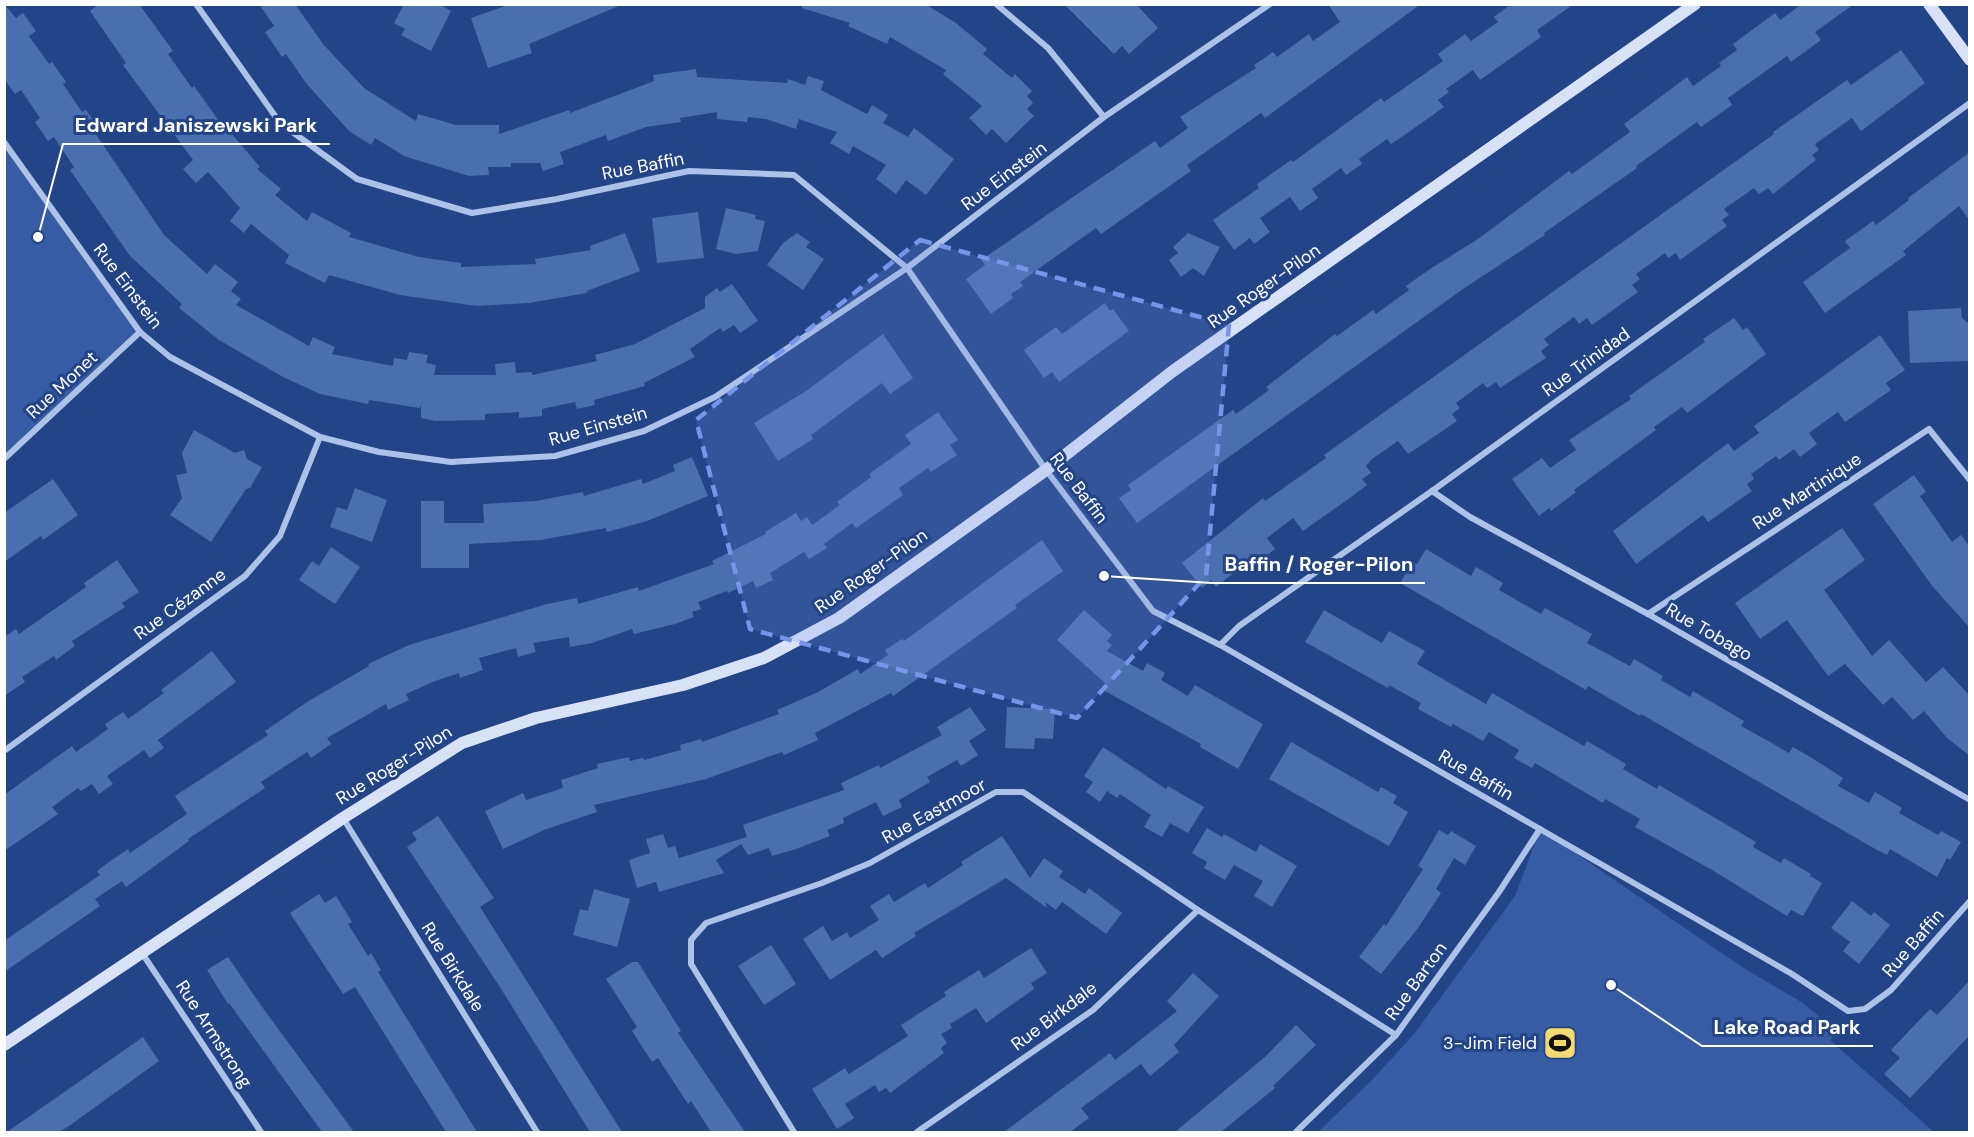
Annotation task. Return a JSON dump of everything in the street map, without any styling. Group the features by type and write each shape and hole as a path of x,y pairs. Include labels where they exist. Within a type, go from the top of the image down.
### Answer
{"street":[{"name":"Rue Baffin","path":"196,4 280,123 357,179 472,213 557,199 689,171 794,175 908,268 1046,470 1153,611 1220,645 1792,974 1848,1011 1865,1009 1891,990 1970,901"},
{"path":"996,4 1048,48 1104,117"},
{"name":"Rue Einstein","path":"4,142 140,332 170,357 320,437 379,452 452,462 555,456 644,431 715,397 908,268 1104,117 1270,4"},
{"name":"Rue Roger-Pilon","path":"4,1045 343,818 462,743 536,718 683,685 764,658 839,618 1046,470 1173,371 1695,4"},
{"path":"1929,4 1970,60"},
{"name":"Rue Trinidad","path":"1220,645 1239,626 1432,491 1970,103"},
{"name":"Rue Monet","path":"4,459 140,332"},
{"name":"Rue Martinique","path":"1648,614 1929,429 1970,480"},
{"name":"Rue Cézanne","path":"4,751 245,576 280,536 320,437"},
{"name":"Rue Tobago","path":"1432,491 1470,517 1648,614 1970,800"},
{"name":"Rue Eastmoor","path":"794,1132 691,964 691,940 706,923 822,883 870,862 996,792 1023,792 1198,910 1396,1035"},
{"name":"Rue Birkdale","path":"343,818 537,1132"},
{"name":"Rue Barton","path":"1296,1132 1396,1035 1499,892 1540,829"},
{"name":"Rue Birkdale","path":"918,1132 1093,1010 1198,910"},
{"name":"Rue Armstrong","path":"142,953 261,1132"}],"highlighted area":[{"path":"920,240 1229,325 1206,576 1077,718 750,629 696,420"}],"shaded area":[{"path":"4,142 140,332 4,459"},
{"path":"1540,829 1742,967 1803,1003 1837,1031 1830,1040 1934,1132 1318,1132 1372,1080 1414,1034 1515,896"}],"building":[{"path":"4,4 16,18 23,13 36,31 29,36 49,64 52,62 66,82 63,84 82,112 86,110 100,130 95,133 164,235 207,274 215,264 238,282 231,291 241,299 236,305 309,346 313,337 335,347 332,354 393,366 394,358 407,360 409,352 428,355 426,363 436,365 434,375 496,375 495,364 515,362 516,373 532,372 532,375 597,361 595,355 635,344 705,308 705,297 717,288 720,292 732,284 758,321 740,333 734,325 723,332 720,328 690,349 695,357 644,383 645,386 594,400 595,405 577,409 575,402 542,409 542,416 519,418 519,412 485,414 485,420 435,421 421,418 421,404 420,408 369,400 368,404 320,394 283,377 219,340 179,308 182,304 130,256 70,170 74,167 54,137 48,141 35,122 40,118 21,90 15,94 4,79"},
{"path":"99,4 139,4 173,51 168,54 192,88 194,86 229,135 231,133 260,167 257,169 281,189 275,195 307,221 312,212 351,233 349,237 419,257 461,263 461,267 536,264 535,259 591,250 590,246 625,233 640,271 587,291 587,293 529,303 477,306 400,295 329,275 325,283 285,263 289,255 251,224 244,233 230,221 240,208 208,172 196,183 183,169 193,160 123,65 126,63 90,11"},
{"path":"259,4 295,4 323,44 364,88 416,121 418,114 456,125 499,125 499,134 569,110 570,113 654,81 653,75 696,69 697,77 787,83 788,79 805,85 808,76 824,81 821,90 867,114 872,105 888,115 883,123 908,137 914,128 954,159 926,195 906,180 896,194 876,179 886,165 853,146 849,154 830,143 837,132 799,119 796,129 766,119 748,117 747,122 717,119 717,112 680,118 681,122 646,127 608,141 606,135 560,152 564,164 543,171 540,163 511,163 511,167 488,167 489,175 469,176 404,156 375,138 371,145 349,131 306,83 286,54 282,57 265,32 274,26"},
{"path":"404,4 439,4 451,11 431,51 401,35 405,29 394,23"},
{"path":"511,4 621,5 529,44 532,53 488,68 471,18"},
{"path":"802,4 925,4 956,23 987,49 983,54 1012,78 1015,74 1032,91 1027,96 1033,103 1027,109 1034,116 1006,143 992,129 986,135 969,118 982,106 943,74 946,70 890,37 887,44 848,26 850,23 802,8"},
{"path":"1064,4 1136,4 1158,28 1129,54 1122,46 1114,54"},
{"path":"1328,4 1421,4 1265,118 1261,113 1187,165 1191,171 1101,234 1096,228 1020,282 1023,286 1011,294 1013,298 991,314 966,279 985,265 981,260 1155,141 1160,148 1188,128 1180,117 1256,68 1254,65 1273,52 1277,57 1309,34 1313,41 1340,22"},
{"path":"1511,4 1574,4 1537,30 1541,37 1480,80 1473,70 1446,89 1449,92 1438,100 1444,107 1406,134 1391,144 1387,139 1359,159 1362,164 1346,175 1341,168 1312,189 1318,198 1300,211 1290,197 1260,218 1270,232 1254,244 1250,238 1234,250 1213,220 1259,188 1257,184 1291,160 1293,162 1381,98 1384,102 1443,61 1438,54 1465,34 1471,41 1498,22 1494,17"},
{"path":"1802,4 1854,4 1815,32 1821,40 1791,62 1787,56 1728,98 1732,105 1701,127 1697,122 1636,166 1637,168 1544,233 1545,235 1463,289 1137,523 1119,498 1131,490 1128,485 1233,410 1236,414 1269,390 1266,387 1335,334 1337,336 1373,310 1376,314 1409,290 1406,286 1478,239 1569,171 1572,174 1630,132 1624,124 1687,77 1693,86 1721,66 1719,63 1737,50 1733,44 1775,13 1780,20"},
{"path":"1901,50 1925,83 1861,131 1852,118 1815,144 1819,150 1812,155 1816,160 1773,194 1768,188 1759,194 1754,188 1724,209 1729,215 1722,220 1727,226 1680,260 1676,253 1668,258 1665,253 1636,274 1640,279 1632,285 1638,292 1592,325 1587,318 1579,324 1574,317 1544,339 1549,345 1541,351 1546,358 1500,388 1496,382 1487,388 1483,383 1456,403 1460,408 1452,414 1457,421 1438,434 1408,454 1398,441 1372,459 1366,466 1371,473 1362,479 1367,485 1347,500 1303,531 1293,518 1267,538 1275,549 1258,563 1254,557 1216,587 1211,580 1202,588 1182,563 1263,498 1265,501 1326,458 1324,455 1774,134 1773,132 1847,80 1851,85"},
{"path":"1970,152 1970,221 1959,206 1903,251 1906,255 1825,313 1803,282 1850,248 1845,241 1873,221 1876,225"},
{"path":"726,208 756,215 755,219 765,221 758,251 736,254 716,249"},
{"path":"698,212 704,258 657,263 652,218"},
{"path":"797,233 810,242 806,247 824,259 803,290 767,265 783,243"},
{"path":"1188,233 1220,247 1204,276 1193,268 1181,277 1169,260 1178,253 1173,247"},
{"path":"1105,303 1110,311 1113,309 1129,331 1059,382 1052,372 1044,378 1024,350 1056,327 1062,334"},
{"path":"1961,308 1962,318 1970,325 1970,361 1910,363 1908,311"},
{"path":"1734,318 1743,330 1747,327 1766,354 1687,413 1682,407 1654,427 1656,430 1574,490 1576,492 1551,511 1549,508 1539,516 1512,479 1542,458 1550,468 1576,450 1569,440 1631,399 1629,396 1705,342 1703,339"},
{"path":"883,334 913,378 890,394 882,383 811,435 813,439 778,461 754,423 806,391"},
{"path":"1880,335 1905,370 1886,383 1891,390 1845,422 1838,412 1809,433 1817,444 1800,457 1794,449 1779,460 1776,456 1751,474 1754,479 1747,484 1752,491 1708,522 1703,515 1636,564 1613,531 1728,443 1734,451 1759,433 1754,426"},
{"path":"938,412 958,440 950,445 957,455 931,472 928,468 899,488 903,495 856,528 852,523 824,544 827,548 809,559 804,552 770,573 773,580 756,588 753,581 728,593 727,591 698,602 701,609 692,612 694,617 675,624 634,634 632,629 592,643 570,647 569,637 533,643 536,652 518,657 516,648 479,658 483,670 460,678 459,673 435,681 406,694 409,700 388,710 386,704 327,738 331,744 311,758 307,752 261,782 265,788 188,839 189,841 126,887 122,881 95,899 100,906 4,972 4,941 100,875 97,871 109,862 128,849 130,853 187,814 175,796 268,735 265,731 307,702 369,666 368,664 409,645 547,604 577,598 578,604 638,587 639,591 714,564 712,561 766,534 765,532 796,513 801,521 807,517 812,525 840,505 837,502 871,477 869,474 911,444 905,435"},
{"path":"194,430 235,453 244,450 247,459 262,467 250,488 246,489 211,542 170,515 182,498 176,475 187,473 182,453"},
{"path":"692,457 708,496 647,521 607,532 606,528 541,540 469,544 469,568 421,568 421,501 444,501 444,523 484,523 483,504 536,501 583,492 584,496 641,479 643,484 675,471 673,465"},
{"path":"1914,475 1926,492 1920,496 1952,542 1961,535 1970,547 1970,628 1933,587 1873,504"},
{"path":"53,479 78,515 43,540 41,536 4,562 4,513"},
{"path":"355,488 387,500 372,542 330,527 337,507 347,510"},
{"path":"1842,528 1865,560 1824,590 1872,656 1889,640 1926,682 1943,667 1970,696 1970,756 1947,738 1924,711 1913,720 1892,697 1883,705 1845,664 1828,676 1787,620 1760,639 1735,603"},
{"path":"1042,540 1063,571 1015,605 1017,608 893,696 891,693 815,733 818,740 784,755 782,752 706,779 594,805 597,812 544,830 503,849 485,811 523,793 526,800 563,788 561,780 598,768 597,764 629,757 630,761 643,758 644,760 681,750 680,745 701,739 702,742 779,714 777,710 818,692 858,669 860,674 888,655 885,650 902,639 904,641"},
{"path":"331,547 360,567 335,604 299,580 312,561 319,566"},
{"path":"1426,549 1471,576 1476,567 1503,583 1499,590 1541,614 1545,608 1592,634 1587,643 1630,666 1634,659 1663,676 1661,680 1690,697 1693,691 1744,721 1741,726 1789,753 1793,747 1843,778 1838,786 1869,803 1875,792 1902,808 1899,813 1938,835 1941,831 1961,842 1950,860 1947,858 1937,877 1890,849 1887,855 1877,850 1641,714 1640,716 1588,686 1586,690 1400,583 1413,562 1417,564"},
{"path":"117,560 139,592 122,603 125,607 72,641 75,646 56,660 54,656 22,677 25,682 4,696 4,637 16,629 19,634 86,587 84,583"},
{"path":"1084,610 1112,635 1107,641 1112,645 1107,651 1143,671 1147,663 1165,673 1161,680 1188,696 1195,685 1263,724 1238,769 1200,747 1201,744 1103,690 1106,684 1057,640"},
{"path":"1324,610 1382,643 1389,631 1425,651 1417,664 1486,704 1492,693 1584,746 1587,741 1626,764 1623,769 1657,789 1659,785 1756,842 1753,847 1781,863 1784,858 1811,874 1810,876 1822,883 1803,916 1791,910 1787,916 1635,827 1640,819 1605,799 1603,803 1535,763 1532,768 1514,758 1519,750 1489,732 1483,741 1453,724 1451,727 1418,709 1421,703 1389,685 1388,688 1305,642"},
{"path":"212,651 236,682 158,740 164,748 150,758 144,750 107,776 113,784 99,794 92,784 81,791 78,788 52,807 58,814 4,851 4,795 72,746 76,752 108,729 105,724 123,712 128,719 164,693 161,690"},
{"path":"970,707 986,730 969,741 978,755 961,766 957,760 927,777 930,782 899,800 902,807 883,816 876,802 843,818 844,823 827,830 830,836 796,849 772,856 769,848 748,855 741,844 716,860 724,873 659,892 656,882 637,888 629,860 650,853 646,839 663,834 668,848 675,846 679,858 747,837 743,825 844,790 841,783 879,765 880,768 942,735 937,727"},
{"path":"1007,707 1055,709 1053,739 1035,738 1034,749 1005,748"},
{"path":"1291,742 1378,792 1381,787 1397,796 1393,803 1408,812 1389,846 1269,779"},
{"path":"1103,747 1166,789 1168,786 1204,807 1188,833 1170,823 1162,837 1144,827 1151,815 1120,794 1117,798 1107,791 1100,802 1086,792 1093,782 1084,776"},
{"path":"438,816 494,898 480,907 622,1132 590,1132 498,984 407,847 417,840 412,833"},
{"path":"1207,828 1222,837 1224,834 1256,852 1260,844 1297,866 1272,907 1254,896 1263,881 1234,865 1225,880 1204,868 1207,862 1192,853"},
{"path":"1439,830 1448,835 1451,831 1476,846 1465,865 1454,858 1436,889 1441,893 1418,928 1381,974 1359,957 1384,924 1386,926 1423,869 1418,866"},
{"path":"1002,836 1030,878 1044,858 1063,871 1059,877 1085,894 1089,888 1122,913 1106,934 1062,902 1056,910 1045,902 1047,908 1006,878 914,933 916,936 882,958 876,950 830,980 803,939 823,926 832,941 847,932 850,938 879,920 870,906 889,894 894,902 925,883 928,888 963,865 961,862"},
{"path":"594,889 630,899 617,947 573,935 580,909 588,911"},
{"path":"319,894 325,903 336,896 352,922 348,924 368,956 371,953 381,970 378,972 477,1132 446,1132 355,987 343,994 290,913"},
{"path":"1852,901 1871,916 1874,912 1890,925 1859,964 1843,951 1850,942 1831,928"},
{"path":"771,945 796,984 764,1005 738,966"},
{"path":"1031,948 1047,973 1031,983 1034,989 986,1023 976,1008 950,1024 952,1028 941,1034 947,1043 941,1048 944,1053 890,1093 886,1088 879,1092 875,1085 845,1104 854,1118 837,1129 812,1089 845,1068 849,1074 908,1036 901,1025 946,996 944,992 979,970 984,978"},
{"path":"228,957 354,1132 322,1132 228,1004 207,970"},
{"path":"632,962 638,962 681,1031 678,1033 745,1132 711,1132 691,1101 688,1104 658,1058 652,1062 632,1031 637,1027 606,979"},
{"path":"1193,973 1219,996 1174,1045 1179,1052 1150,1076 1141,1064 1081,1108 1089,1118 1070,1132 1004,1132 1110,1053 1115,1060 1177,1011 1167,1001"},
{"path":"1970,980 1970,1035 1910,1098 1884,1074 1900,1058 1891,1050 1930,1009 1937,1015"},
{"path":"1296,1025 1316,1045 1273,1086 1275,1088 1221,1132 1175,1132 1266,1056"},
{"path":"143,1037 159,1061 69,1126 59,1132 7,1132"}],"place":[{"name":"Edward Janiszewski Park","path":"38,237"},
{"name":"Baffin / Roger-Pilon","path":"1104,576"},
{"name":"Lake Road Park","path":"1611,985"},
{"name":"3-Jim Field","path":"1560,1043"}]}
